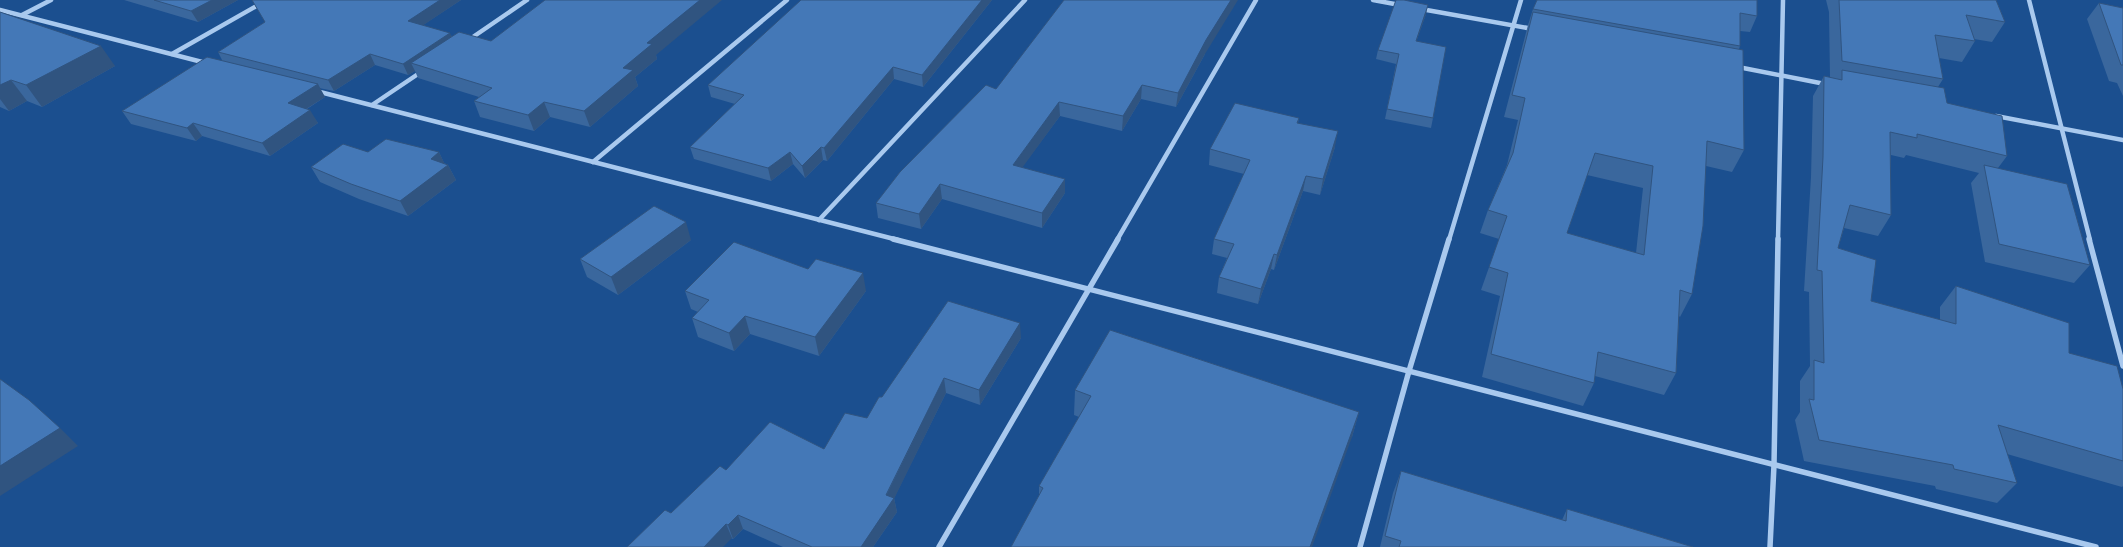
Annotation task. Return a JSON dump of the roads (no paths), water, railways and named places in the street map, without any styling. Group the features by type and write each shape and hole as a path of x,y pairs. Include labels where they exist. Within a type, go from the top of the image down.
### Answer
{"street":[{"path":"22,15 51,0"},
{"path":"171,54 267,0"},
{"path":"462,44 527,0"},
{"path":"593,162 788,0"},
{"path":"819,220 1025,0"},
{"path":"939,547 1256,0"},
{"path":"1373,0 1542,31"},
{"path":"1360,547 1409,371 1521,0"},
{"path":"1770,547 1774,465 1783,0"},
{"path":"2029,0 2060,128 2123,366"},
{"path":"0,10 214,65"},
{"path":"372,105 429,66"},
{"path":"1733,66 1829,84"},
{"path":"307,89 2096,547"},
{"path":"1992,115 2123,140"}]}
